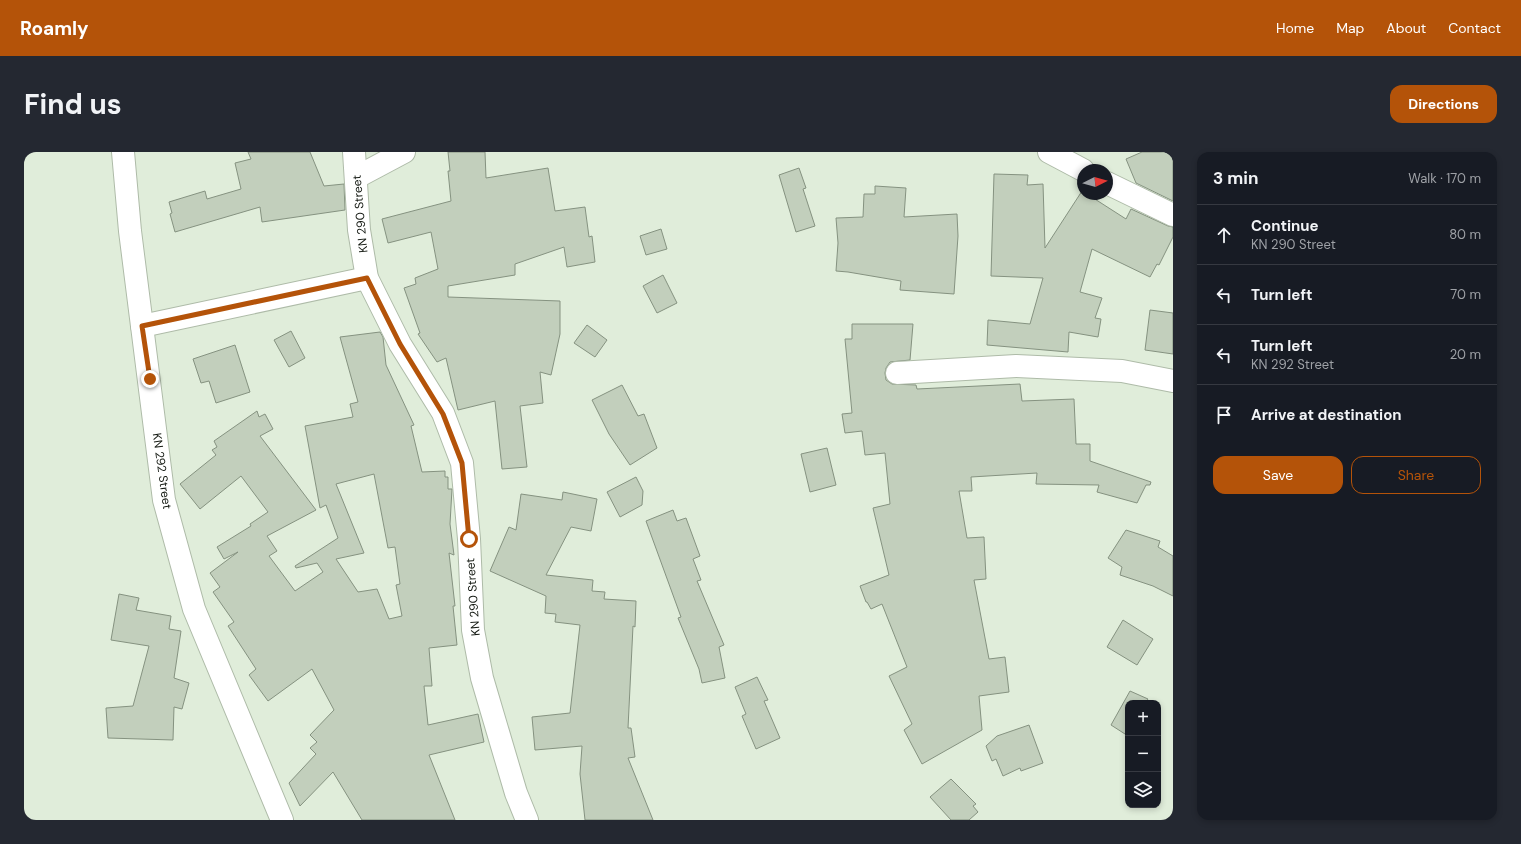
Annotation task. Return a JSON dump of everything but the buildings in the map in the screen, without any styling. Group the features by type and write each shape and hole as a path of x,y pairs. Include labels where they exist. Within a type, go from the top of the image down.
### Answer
{"street":[{"name":"KN 292 Street","path":"123,152 130,231 150,379 164,500 194,609 282,820"},
{"name":"KN 290 Street","path":"354,152 357,177 359,230 367,278 400,344 443,414 462,463 469,539 474,630 482,678 516,793 527,820"},
{"path":"357,177 404,152"},
{"path":"1049,152 1077,167"},
{"path":"1113,186 1173,215"},
{"path":"142,326 367,278"},
{"path":"897,374 1016,366 1122,371 1173,381"}],"route":[{"path":"150,379 142,326 367,278 400,344 443,414 462,463 469,539"}]}
